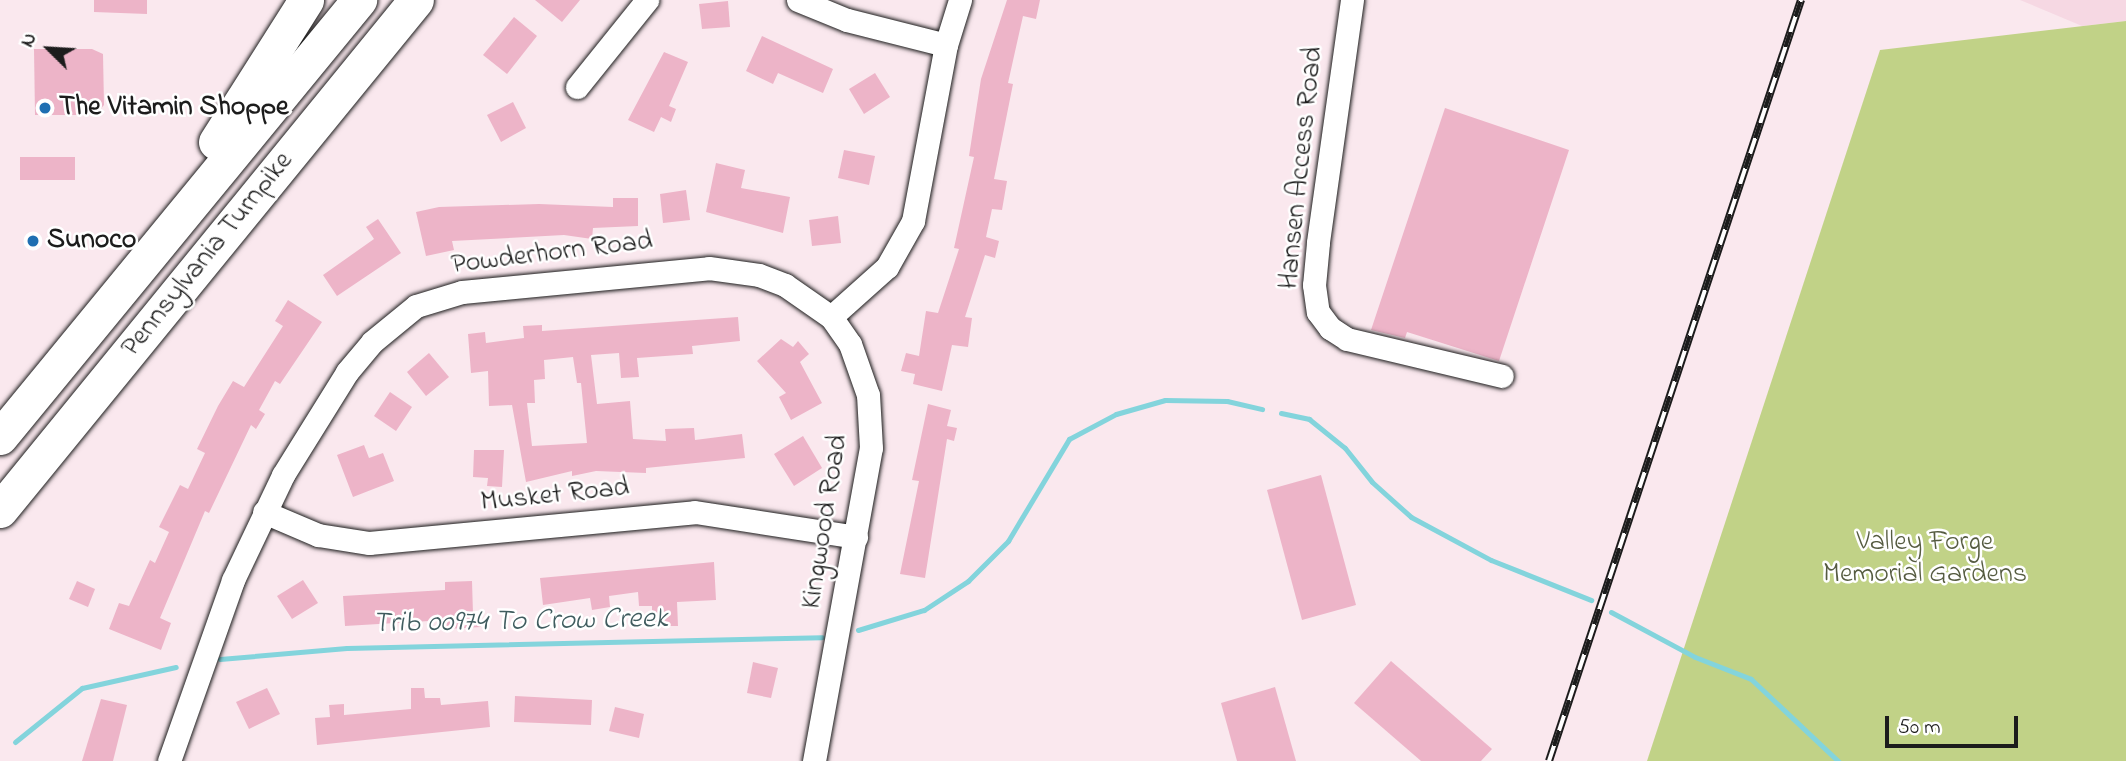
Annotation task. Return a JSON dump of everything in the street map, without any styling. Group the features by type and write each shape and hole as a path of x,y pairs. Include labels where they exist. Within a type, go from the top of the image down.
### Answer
{"highway":[{"path":"96,317 306,0"},
{"name":"Pennsylvania Turnpike","path":"0,437 359,0"},
{"name":"Pennsylvania Turnpike","path":"0,510 416,0"}],"street":[{"path":"577,87 646,0"},
{"path":"798,0 847,20 946,45"},
{"path":"831,317 887,267 913,221 946,45 960,0"},
{"name":"Hansen Access Road","path":"1352,0 1318,243 1314,285 1318,312 1330,328 1347,339 1502,376"},
{"name":"Powderhorn Road","path":"176,759 233,580 264,512 347,372 393,323 435,299 462,292 709,268 760,275 785,285 831,317"},
{"name":"Kingwood Road","path":"814,761 856,537 872,420 861,369 831,317"},
{"name":"Musket Road","path":"264,512 318,535 369,543 695,512 856,537"}],"shaded area":[{"path":"2020,0 2126,0 2126,21 2082,26"}],"green space":[{"name":"Valley Forge Memorial Gardens","path":"2126,21 2126,761 1647,761 1880,50"}],"building":[{"path":"94,0 147,0 147,14 94,12"},
{"path":"535,0 580,0 562,22"},
{"path":"1007,0 1040,0 1036,19 1023,16 1008,83 1013,84 994,179 1007,181 1002,210 992,209 986,237 999,241 995,258 985,255 965,317 972,318 968,347 952,345 942,391 913,384 915,374 901,371 906,353 919,356 926,311 938,313 959,249 954,248 974,157 969,156 981,79"},
{"path":"728,1 730,27 702,29 699,4"},
{"path":"514,17 537,36 507,74 483,55"},
{"path":"762,36 833,69 823,93 778,73 773,84 746,71"},
{"path":"34,49 92,49 103,54 104,105 96,115 35,115"},
{"path":"664,52 688,62 669,106 676,109 671,122 661,117 654,132 628,120"},
{"path":"875,73 890,97 864,114 849,89"},
{"path":"513,102 526,128 501,142 487,115"},
{"path":"1445,108 1569,150 1499,361 1407,332 1405,338 1371,330"},
{"path":"844,150 875,156 869,185 838,178"},
{"path":"20,157 75,157 75,180 20,180"},
{"path":"716,163 745,170 741,188 790,197 783,233 706,212"},
{"path":"686,190 690,220 663,223 660,194"},
{"path":"613,198 638,198 638,226 593,228 592,239 564,235 452,241 454,250 426,256 416,212 439,207 539,204 613,207"},
{"path":"838,216 841,243 812,246 809,220"},
{"path":"378,219 401,253 337,296 323,275 374,239 366,227"},
{"path":"288,300 322,322 280,384 275,381 259,410 265,414 256,429 251,425 209,513 205,511 160,618 171,623 161,650 109,629 119,603 129,606 150,560 155,563 169,532 159,527 180,485 188,489 205,453 197,449 218,406 233,381 244,387 283,326 275,321"},
{"path":"738,317 740,341 692,346 693,354 637,358 639,377 621,378 619,353 591,355 597,404 630,401 633,439 666,441 665,429 694,428 695,440 742,434 745,458 646,468 646,473 596,471 572,476 572,471 526,482 512,405 489,406 488,371 471,373 468,334 485,332 486,343 524,338 523,326 542,325 542,331","holes":["573,357 577,383 581,383 587,443 532,446 527,403 535,403 534,380 545,379 544,360"]},
{"path":"781,339 793,347 798,341 809,354 800,362 822,403 791,420 779,397 786,393 757,361"},
{"path":"429,353 449,377 426,396 407,372"},
{"path":"390,392 412,407 396,431 374,416"},
{"path":"928,404 951,410 947,426 957,428 954,441 947,439 925,578 900,574 919,481 912,480"},
{"path":"803,436 822,468 794,486 774,454"},
{"path":"364,445 369,458 383,453 394,481 353,497 337,455"},
{"path":"474,450 504,450 502,487 487,486 488,478 473,477"},
{"path":"1321,475 1356,605 1302,620 1267,490"},
{"path":"714,562 716,600 677,602 678,626 652,626 652,606 639,606 638,592 609,596 610,607 592,610 590,598 543,605 540,578"},
{"path":"303,580 318,603 292,619 277,596"},
{"path":"77,581 95,589 88,607 69,599"},
{"path":"472,581 473,614 481,614 481,627 447,629 446,620 345,626 343,596 445,590 445,582"},
{"path":"1391,661 1492,749 1481,761 1421,761 1354,703"},
{"path":"753,662 778,668 771,698 747,693"},
{"path":"1275,687 1296,761 1237,761 1221,703"},
{"path":"267,688 280,714 249,729 236,702"},
{"path":"411,688 424,688 425,698 440,698 441,705 488,701 490,727 317,745 315,718 330,717 329,705 344,704 344,715 411,709"},
{"path":"515,696 592,700 591,725 514,722"},
{"path":"101,699 127,705 113,761 82,761"},
{"path":"615,707 644,714 639,738 609,731"}],"waterway":[{"name":"Trib 00974 To Crow Creek","path":"858,630 924,610 968,581 1008,541 1069,439 1116,414 1165,400 1227,401 1262,409"},
{"name":"Trib 00974 To Crow Creek","path":"1281,413 1309,419 1345,448 1372,482 1411,517 1491,560 1591,600"},
{"name":"Trib 00974 To Crow Creek","path":"1611,612 1695,657 1751,679 1838,761"},
{"name":"Trib 00974 To Crow Creek","path":"220,659 347,648 822,637"},
{"name":"Trib 00974 To Crow Creek","path":"15,742 82,688 176,667"}],"railway":[{"path":"1549,761 1801,0"}],"place":[{"name":"The Vitamin Shoppe","path":"45,108"},
{"name":"Sunoco","path":"33,241"}]}
